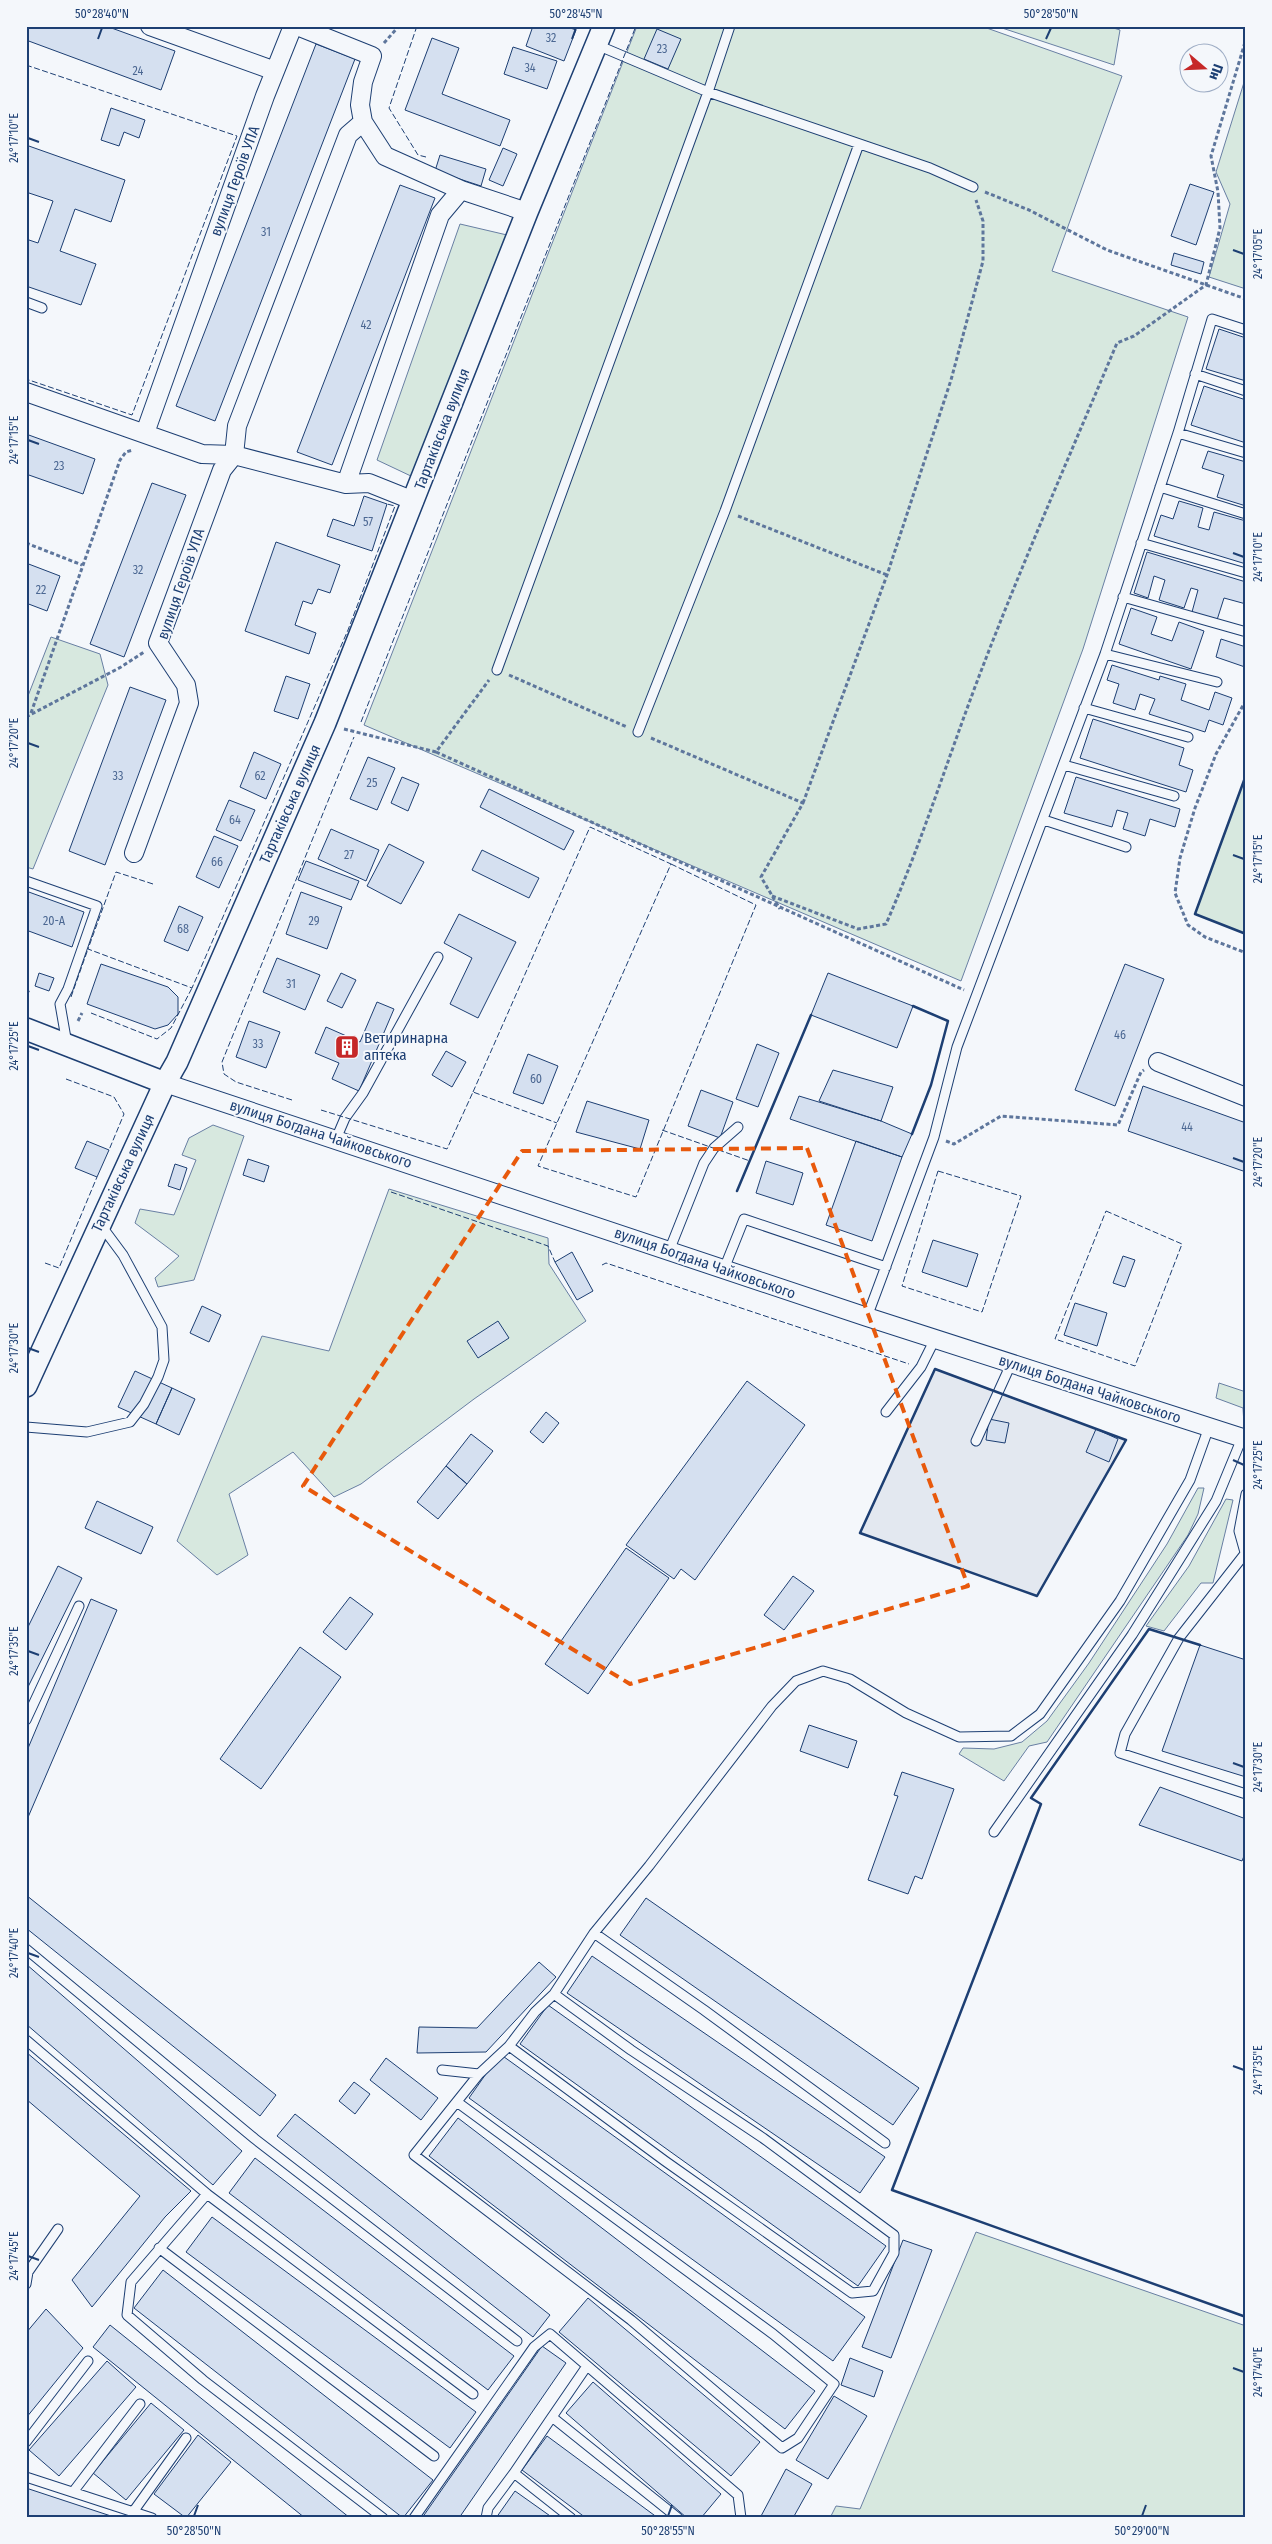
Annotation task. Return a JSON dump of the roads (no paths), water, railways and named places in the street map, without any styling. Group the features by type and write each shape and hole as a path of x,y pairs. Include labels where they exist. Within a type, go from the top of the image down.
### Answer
{"street":[{"path":"150,26 275,71"},
{"name":"вулиця Героїв УПА","path":"143,440 275,71 293,26"},
{"path":"297,26 372,56 363,82 360,105 363,122 385,156 461,190 527,212"},
{"name":"Тартаківська вулиця","path":"26,1386 165,1083 177,1062 325,723 527,212 600,36"},
{"name":"вулиця Героїв УПА","path":"134,853 189,703 186,685 158,644 222,470 234,455 237,426 348,135 363,122"},
{"path":"346,484 440,215 461,190"},
{"path":"26,392 143,440 202,454 234,455 346,484 369,483 414,501"},
{"path":"26,1029 165,1083"},
{"path":"1158,1062 1246,1097"},
{"name":"вулиця Богдана Чайковського","path":"165,1083 867,1317 1244,1439"}],"lane":[{"path":"497,670 708,92 730,26"},
{"path":"600,36 708,92 930,168 973,187"},
{"path":"638,732 726,511 859,144"},
{"path":"26,302 42,308"},
{"path":"867,1317 934,1137 957,1047 1105,654 1178,433 1212,319 1246,330"},
{"path":"1195,374 1246,391"},
{"path":"1178,433 1246,453"},
{"path":"1160,487 1246,514"},
{"path":"1141,543 1246,574"},
{"path":"1123,597 1243,631"},
{"path":"1105,654 1217,682"},
{"path":"1084,708 1188,737"},
{"path":"1064,766 1174,796"},
{"path":"1044,820 1126,847"},
{"path":"26,881 97,906 68,990 60,1004 68,1044"},
{"path":"336,1139 345,1118 364,1093 438,957"},
{"path":"669,1251 704,1163 714,1148 738,1127"},
{"path":"724,1269 744,1219 886,1267"},
{"path":"26,1426 87,1432 130,1422 144,1404 158,1377 164,1360 162,1327 123,1255 100,1224"},
{"path":"886,1412 920,1368 935,1339"},
{"path":"976,1441 1011,1364"},
{"path":"457,2102 774,2334 834,2384 798,2438 782,2448 631,2320 414,2155 479,2074 509,2046 535,2012 554,1994 594,1933 649,1866 772,1706 796,1681 823,1672 850,1678 906,1713 959,1737 1011,1736 1040,1714 1120,1601 1190,1480 1209,1427"},
{"path":"994,1832 1132,1635 1216,1501 1244,1439"},
{"path":"1246,1494 1239,1531 1245,1555 1179,1638 1125,1734 1120,1753 1246,1794"},
{"path":"26,1720 79,1606"},
{"path":"594,1933 704,2010 885,2143"},
{"path":"26,1949 255,2139 517,2341"},
{"path":"509,2046 666,2161 852,2292 873,2291 894,2253 894,2235 764,2138 631,2050 554,1994"},
{"path":"26,2040 207,2194 473,2394"},
{"path":"442,2070 479,2074"},
{"path":"207,2194 131,2282 127,2315 203,2380 383,2518"},
{"path":"26,2284 28,2272 58,2229"},
{"path":"159,2248 434,2456"},
{"path":"414,2518 534,2347 550,2334 738,2495 741,2518"},
{"path":"26,2442 88,2361"},
{"path":"486,2518 488,2508 587,2366"},
{"path":"73,2492 140,2404"},
{"path":"552,2417 678,2518"},
{"path":"134,2512 186,2438"},
{"path":"514,2473 571,2518"},
{"path":"26,2477 152,2518"}],"place":[{"name":"Ветиринарна аптека","path":"347,1047"}]}
